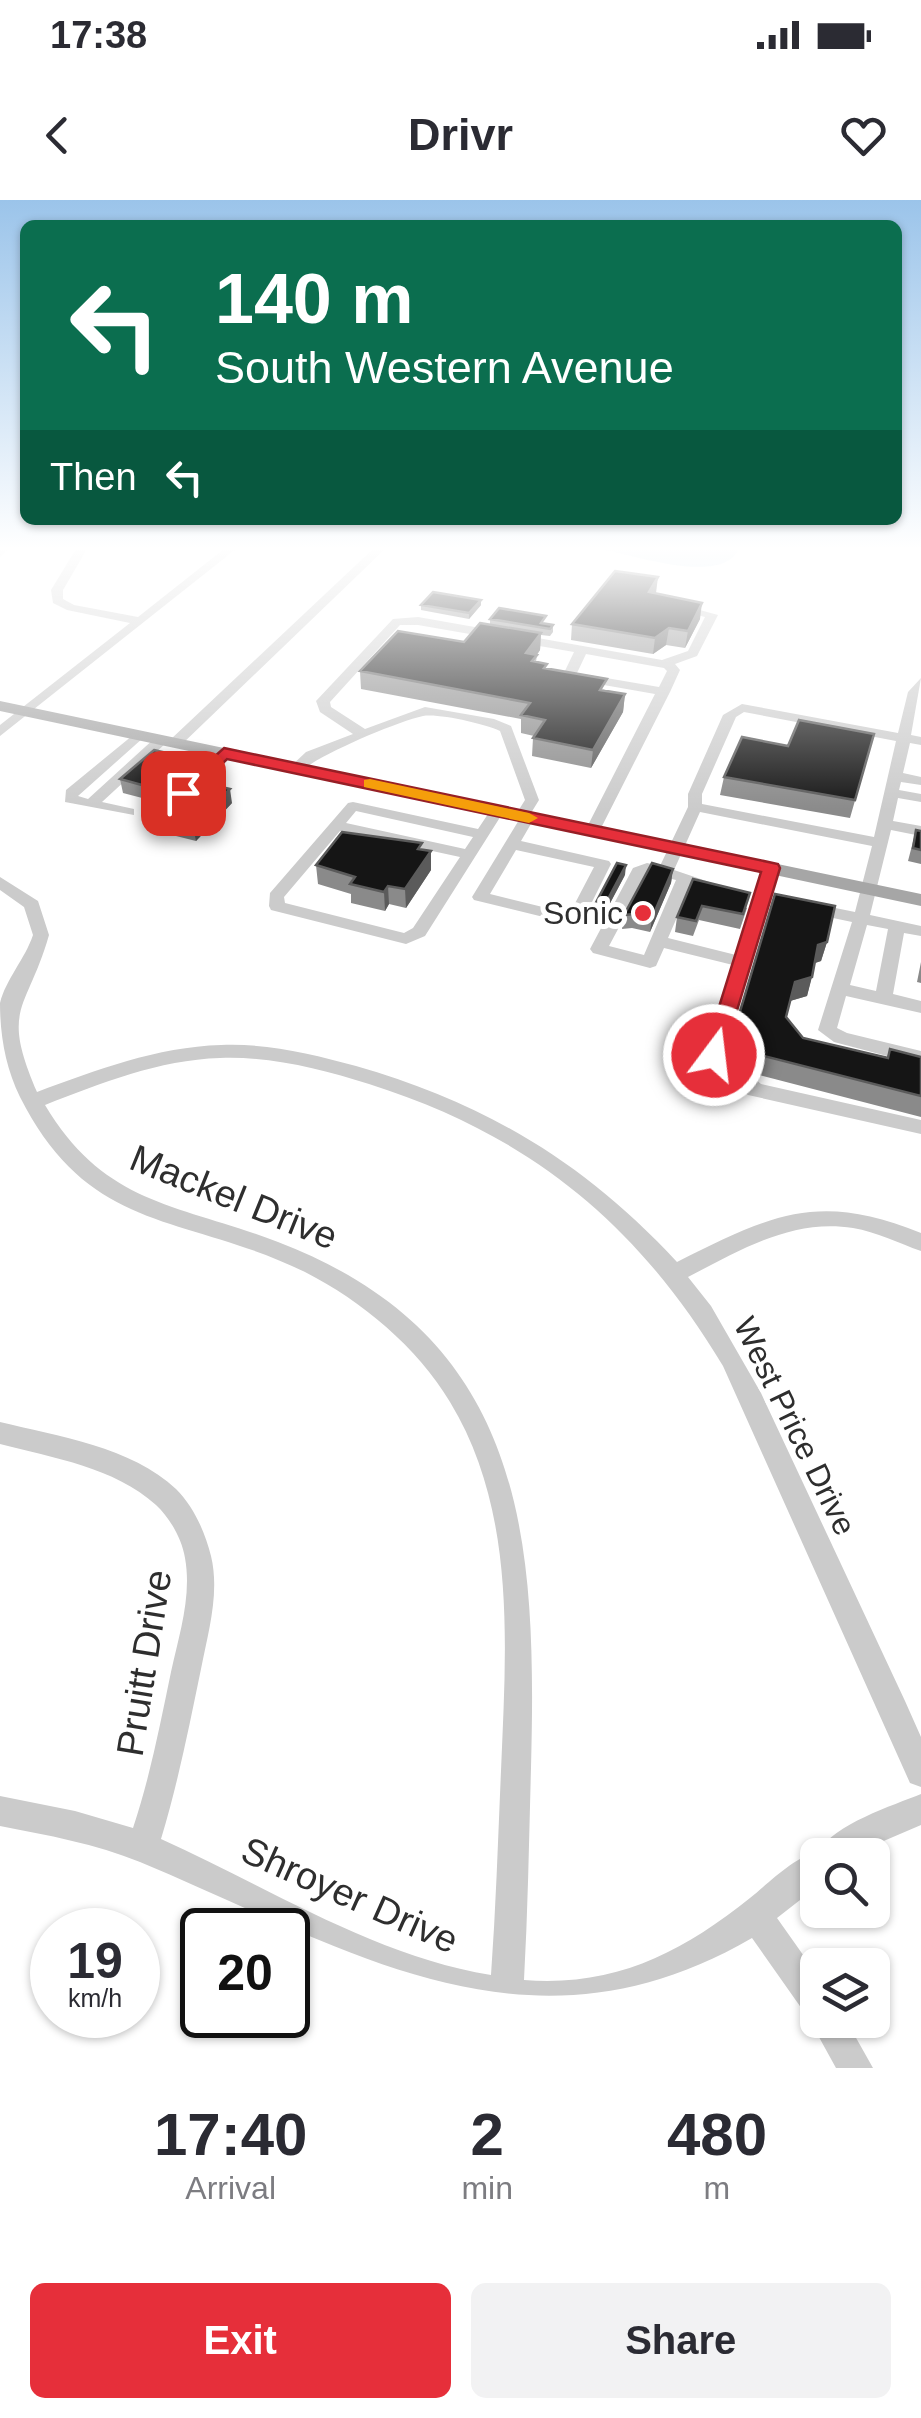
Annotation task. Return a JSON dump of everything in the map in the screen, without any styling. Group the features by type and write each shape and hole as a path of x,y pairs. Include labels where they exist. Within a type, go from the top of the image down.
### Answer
{"main road":[{"path":"0,706 921,900"}],"street":[{"path":"0,721 24,711 120,636"},
{"path":"92,803 168,741 284,636"},
{"path":"364,735 325,709 323,701 384,636"},
{"path":"489,636 578,655 664,664 674,670 594,831"},
{"path":"664,664 693,653 701,636"},
{"path":"578,655 569,675 664,692"},
{"path":"921,682 914,692 870,889 826,1030 841,1038 921,1058"},
{"path":"665,872 678,849 695,807 695,794 730,715 742,708 921,740"},
{"path":"0,732 18,722 24,711"},
{"path":"296,768 311,755 425,711 504,726 532,800 512,844 480,896 568,918 578,914 603,864 512,844"},
{"path":"129,812 70,799 71,793 138,735"},
{"path":"183,793 224,753"},
{"path":"892,784 921,781"},
{"path":"370,784 276,896 277,906 406,939 419,932 498,811"},
{"path":"892,784 921,798"},
{"path":"352,806 482,834"},
{"path":"695,807 880,843"},
{"path":"884,824 921,831"},
{"path":"337,826 469,854"},
{"path":"684,879 650,962 599,949 640,871 648,868 763,898 921,931"},
{"path":"771,868 714,1055 755,1090 921,1127"},
{"name":"Mackel Drive","path":"0,882 32,906 41,926 39,944 10,1002 4,1024 8,1050 45,1127 72,1160 121,1196 172,1220 275,1250 341,1282 412,1340 469,1412 508,1517 520,1606 506,1997"},
{"path":"884,998 897,926"},
{"path":"658,941 744,962"},
{"path":"839,988 921,1007"},
{"name":"West Price Drive","path":"32,1102 184,1054 257,1053 344,1071 444,1104 542,1156 614,1209 673,1274 729,1355 921,1772"},
{"path":"673,1274 765,1228 806,1218 855,1218 921,1242"},
{"name":"Pruitt Drive","path":"0,1433 98,1460 148,1481 170,1497 192,1535 202,1577 200,1601 164,1779 143,1847"},
{"path":"859,1838 921,1809"},
{"name":"Shroyer Drive","path":"0,1811 90,1830 143,1847 382,1959 460,1988 506,1997 584,1997 619,1990 699,1957 800,1881"},
{"path":"757,1916 800,1979"},
{"path":"837,2038 856,2068"}],"building":[{"path":"393,636 464,642 469,636 539,636 526,653 537,655 532,661 547,664 544,668 607,679 600,690 625,694 593,750 533,738 545,720 521,715 530,703 360,671"},
{"path":"799,720 874,734 855,800 724,777 742,737 788,746"},
{"path":"154,750 175,755 142,785 120,779"},
{"path":"195,781 230,789 193,826 157,818"},
{"path":"916,830 921,831 921,850 913,848"},
{"path":"342,832 422,843 418,849 431,851 405,889 388,886 384,892 350,884 355,877 316,865"},
{"path":"617,863 626,865 600,914 591,912"},
{"path":"652,863 673,869 652,918 624,915"},
{"path":"693,879 750,893 743,914 702,906 696,921 677,917"},
{"path":"775,894 835,906 827,942 818,945 812,977 795,982 786,1017 803,1038 888,1058 890,1049 921,1057 921,1096 760,1055 736,1025"}],"slow traffic":[{"path":"370,784 529,818"}],"place":[{"name":"Sonic","path":"643,913"}],"route":[{"path":"183,793 224,753 771,868 714,1055"}]}
